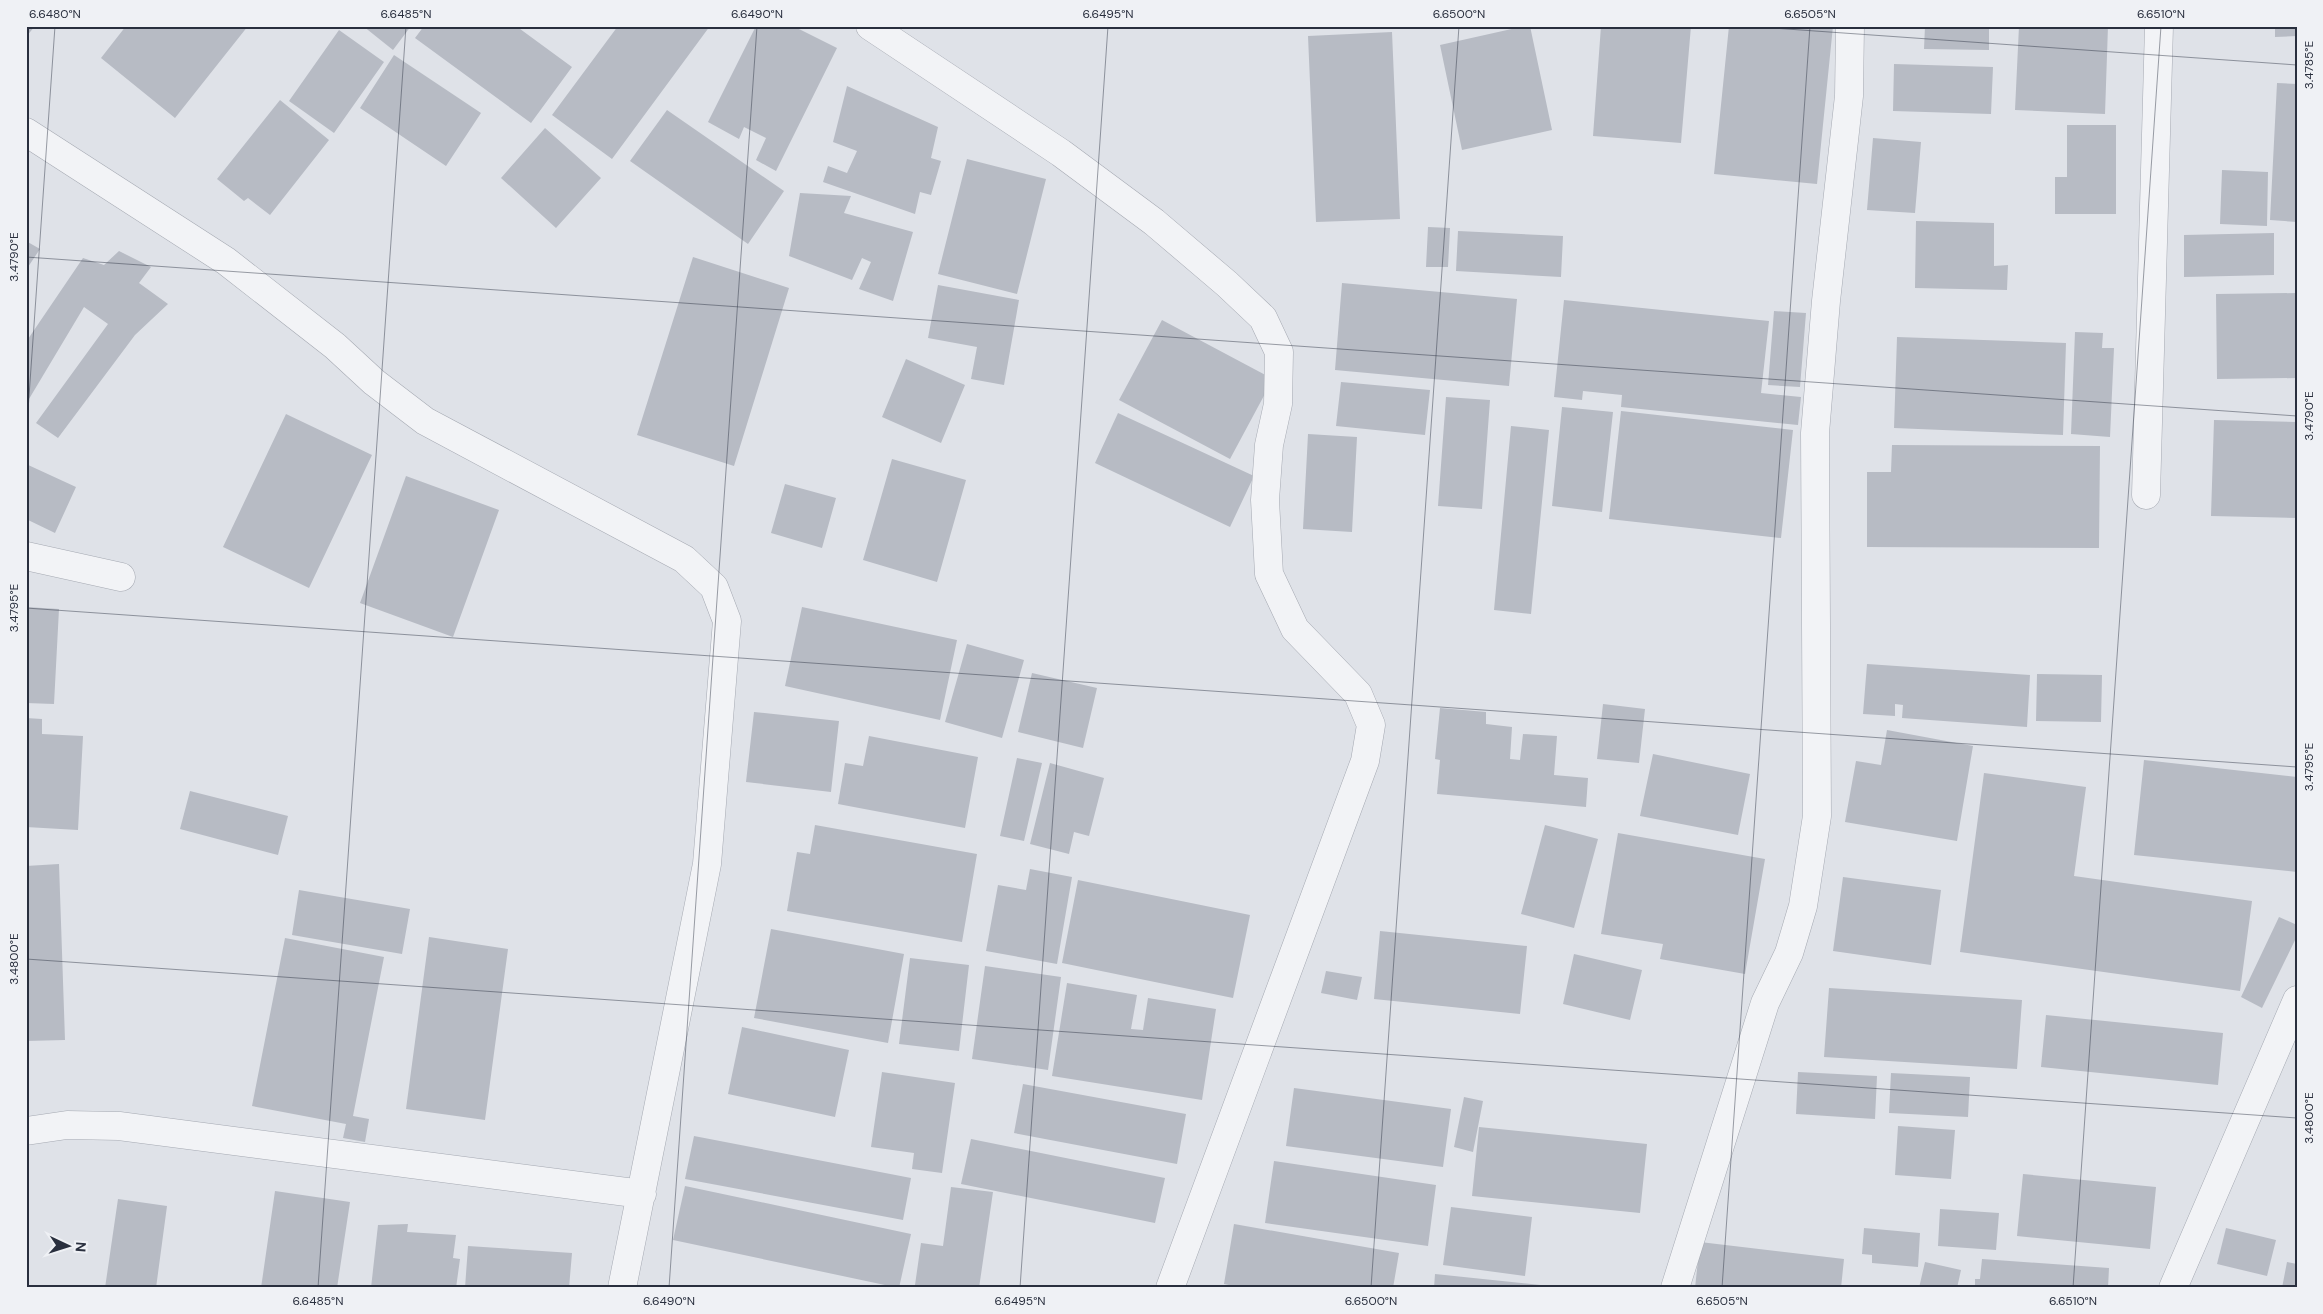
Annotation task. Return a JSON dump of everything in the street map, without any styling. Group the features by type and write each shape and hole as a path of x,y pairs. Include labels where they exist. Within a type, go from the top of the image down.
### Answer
{"street":[{"path":"870,26 1061,153 1154,222 1227,284 1263,318 1279,352 1278,404 1269,445 1265,500 1269,574 1295,629 1358,694 1371,725 1365,761 1170,1288"},
{"path":"1675,1288 1765,1004 1789,953 1803,906 1817,816 1815,434 1826,301 1849,96 1850,26"},
{"path":"2146,495 2159,26"},
{"path":"26,132 226,260 335,346 374,382 425,421 684,559 714,587 727,621 707,864 622,1288"},
{"path":"26,556 120,577"},
{"path":"2173,1288 2297,1000"},
{"path":"26,1131 67,1125 119,1126 642,1194"}],"building":[{"path":"26,26 35,26 26,37"},
{"path":"126,26 248,26 175,118 101,58"},
{"path":"363,26 411,26 393,50"},
{"path":"424,26 516,26 572,67 531,123 415,38"},
{"path":"618,26 710,26 612,159 552,115"},
{"path":"756,26 793,26 837,48 776,171 756,160 766,138 744,127 739,139 708,122"},
{"path":"1530,26 1552,130 1462,150 1440,45"},
{"path":"1601,26 1691,26 1681,143 1593,136"},
{"path":"1729,26 1833,26 1817,184 1714,174"},
{"path":"1925,26 1989,26 1989,50 1924,49"},
{"path":"2019,26 2108,26 2105,114 2015,110"},
{"path":"2275,26 2297,26 2297,36 2275,37"},
{"path":"339,30 384,62 334,133 289,101"},
{"path":"1392,32 1400,219 1316,222 1308,36"},
{"path":"394,55 481,113 446,166 360,108"},
{"path":"1894,64 1993,67 1991,114 1893,111"},
{"path":"2277,83 2297,84 2297,222 2270,220"},
{"path":"847,86 938,127 931,158 941,161 931,195 920,192 915,214 823,182 828,166 847,173 857,151 833,142"},
{"path":"280,100 329,140 270,215 248,198 244,201 217,179"},
{"path":"667,110 784,191 748,244 630,161"},
{"path":"2067,125 2116,125 2116,214 2055,214 2055,177 2067,177"},
{"path":"545,128 601,178 556,228 501,178"},
{"path":"1873,138 1921,142 1915,213 1867,210"},
{"path":"967,159 1046,179 1017,294 938,274"},
{"path":"2222,170 2268,172 2267,226 2220,224"},
{"path":"800,193 851,196 844,213 913,232 893,301 859,289 871,262 862,258 852,280 789,256"},
{"path":"1916,221 1994,223 1994,266 2008,265 2007,290 1915,288"},
{"path":"1428,227 1450,228 1448,267 1426,267"},
{"path":"1458,231 1563,236 1561,277 1456,271"},
{"path":"2274,233 2274,275 2184,277 2184,235"},
{"path":"26,241 40,249 26,270"},
{"path":"119,251 151,267 139,283 168,304 135,335 58,438 36,423 108,324 84,307 26,404 26,342 83,258 104,265"},
{"path":"693,257 789,288 734,466 637,435"},
{"path":"1342,283 1517,299 1509,386 1335,370"},
{"path":"938,285 1019,300 1004,385 971,379 977,347 928,338"},
{"path":"2297,293 2297,378 2217,379 2216,294"},
{"path":"1564,300 1769,321 1761,393 1801,397 1798,425 1621,407 1622,395 1583,391 1582,400 1554,397"},
{"path":"1774,311 1806,313 1800,387 1768,385"},
{"path":"1162,320 1273,379 1230,459 1119,400"},
{"path":"2075,332 2103,333 2102,348 2114,348 2110,437 2071,434"},
{"path":"1897,337 2066,343 2063,435 1894,428"},
{"path":"906,359 965,385 941,443 882,417"},
{"path":"1341,382 1430,390 1425,435 1336,426"},
{"path":"1446,397 1490,400 1482,509 1438,506"},
{"path":"1562,407 1613,412 1602,512 1552,506"},
{"path":"1621,411 1793,430 1781,538 1609,519"},
{"path":"1118,413 1254,476 1230,527 1095,463"},
{"path":"286,414 372,455 309,588 223,547"},
{"path":"2214,420 2297,422 2297,518 2211,516"},
{"path":"1511,426 1549,430 1531,614 1494,610"},
{"path":"1308,434 1357,437 1352,532 1303,529"},
{"path":"1892,445 2100,446 2099,548 1867,547 1867,472 1891,472"},
{"path":"892,459 966,480 937,582 863,560"},
{"path":"26,464 76,487 55,533 26,519"},
{"path":"406,476 499,510 453,637 360,603"},
{"path":"785,484 836,498 822,548 771,533"},
{"path":"26,607 59,609 54,704 26,703"},
{"path":"802,607 957,640 940,720 785,686"},
{"path":"967,644 1024,660 1002,738 945,722"},
{"path":"1867,664 2030,675 2027,727 1902,718 1903,705 1895,704 1895,716 1863,714"},
{"path":"1032,673 1097,688 1083,748 1018,732"},
{"path":"2037,674 2102,675 2101,722 2036,721"},
{"path":"1603,704 1645,709 1639,763 1597,759"},
{"path":"1440,708 1486,712 1486,724 1512,727 1510,759 1520,760 1523,734 1557,736 1554,775 1588,778 1586,807 1437,794 1440,760 1435,759"},
{"path":"754,712 839,721 831,792 746,782"},
{"path":"26,718 42,719 42,734 83,736 78,830 26,827"},
{"path":"1887,730 1973,746 1957,841 1845,822 1856,761 1881,765"},
{"path":"869,736 978,757 965,828 838,804 845,763 863,766"},
{"path":"1653,754 1750,774 1738,835 1640,816"},
{"path":"1017,758 1042,763 1024,841 1000,836"},
{"path":"2144,760 2297,777 2297,872 2134,855"},
{"path":"1050,763 1104,778 1089,836 1074,832 1069,854 1030,844"},
{"path":"1984,773 2086,787 2074,876 2252,901 2240,991 1960,952"},
{"path":"190,791 288,816 278,855 180,829"},
{"path":"815,825 977,854 962,942 787,911 797,852 810,854"},
{"path":"1545,825 1598,839 1574,928 1521,914"},
{"path":"1618,833 1765,859 1745,974 1660,959 1663,944 1601,934"},
{"path":"59,864 65,1040 26,1041 26,866"},
{"path":"1030,869 1072,877 1057,964 986,951 998,885 1026,890"},
{"path":"1843,877 1941,890 1931,965 1833,951"},
{"path":"1078,880 1250,915 1233,998 1062,963"},
{"path":"299,890 410,909 402,954 292,935"},
{"path":"2279,917 2297,925 2297,936 2262,1008 2241,997"},
{"path":"771,929 904,954 888,1043 754,1018"},
{"path":"1380,931 1527,946 1520,1014 1374,999"},
{"path":"429,937 508,949 485,1120 406,1109"},
{"path":"285,938 384,957 353,1116 369,1119 365,1142 343,1138 346,1124 252,1106"},
{"path":"1574,954 1642,970 1630,1020 1563,1004"},
{"path":"910,958 969,965 959,1051 899,1044"},
{"path":"985,966 1061,977 1048,1070 972,1059"},
{"path":"1326,971 1362,977 1357,1000 1321,993"},
{"path":"1067,983 1137,995 1131,1029 1143,1030 1148,998 1216,1009 1202,1100 1052,1076"},
{"path":"1829,988 2022,1000 2017,1069 1824,1057"},
{"path":"2046,1015 2223,1033 2218,1085 2041,1067"},
{"path":"742,1027 849,1050 835,1117 728,1094"},
{"path":"882,1072 955,1083 942,1173 912,1169 914,1153 871,1147"},
{"path":"1798,1072 1877,1076 1875,1119 1796,1114"},
{"path":"1891,1073 1970,1077 1968,1117 1889,1113"},
{"path":"1023,1084 1186,1114 1177,1164 1014,1133"},
{"path":"1294,1088 1451,1109 1443,1167 1286,1146"},
{"path":"1464,1097 1483,1101 1473,1152 1454,1147"},
{"path":"1898,1126 1955,1130 1951,1179 1895,1175"},
{"path":"1479,1127 1647,1144 1640,1213 1472,1196"},
{"path":"694,1136 911,1178 903,1220 685,1179"},
{"path":"971,1139 1165,1178 1155,1223 961,1184"},
{"path":"1274,1161 1436,1185 1428,1246 1265,1223"},
{"path":"2023,1174 2156,1187 2150,1249 2017,1236"},
{"path":"685,1186 911,1234 899,1288 673,1240"},
{"path":"951,1187 993,1192 979,1288 933,1288 915,1285 921,1243 943,1246"},
{"path":"275,1191 350,1202 337,1288 261,1288"},
{"path":"118,1199 167,1206 156,1288 105,1288"},
{"path":"1451,1207 1532,1217 1525,1276 1443,1265"},
{"path":"1940,1209 1999,1213 1996,1250 1938,1246"},
{"path":"408,1224 407,1232 456,1235 453,1258 460,1259 456,1288 371,1288 378,1225"},
{"path":"1234,1224 1399,1253 1393,1288 1243,1288 1224,1284"},
{"path":"1864,1228 1920,1233 1918,1267 1872,1263 1872,1255 1862,1254"},
{"path":"2226,1228 2276,1240 2267,1276 2217,1264"},
{"path":"1700,1242 1844,1259 1841,1288 1695,1288"},
{"path":"468,1246 572,1253 569,1288 465,1288"},
{"path":"1982,1259 2109,1268 2108,1288 1975,1288 1975,1279 1980,1279"},
{"path":"1925,1262 1961,1270 1957,1288 1919,1288"},
{"path":"2287,1262 2297,1264 2297,1288 2282,1288"},
{"path":"1435,1274 1550,1286 1550,1288 1434,1288"}]}
